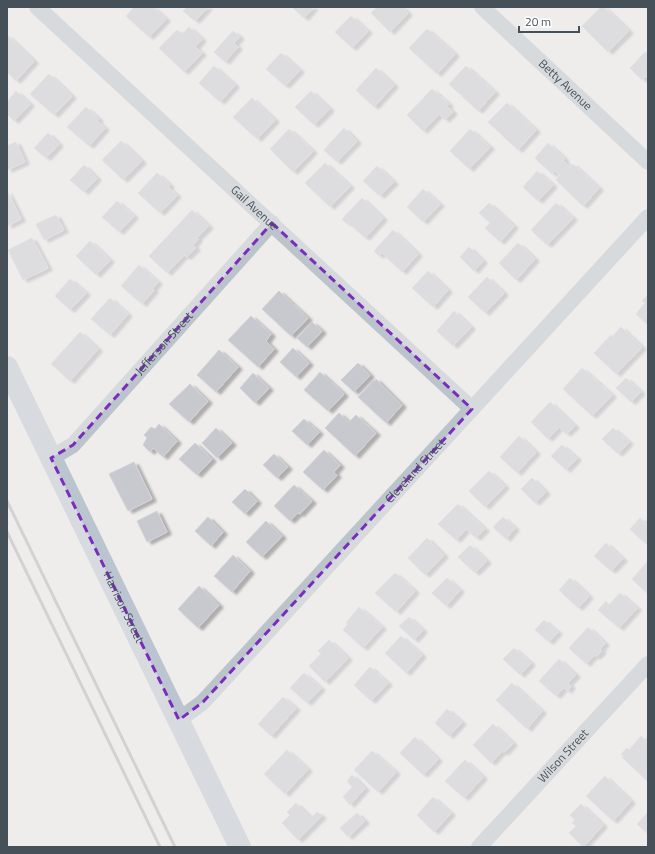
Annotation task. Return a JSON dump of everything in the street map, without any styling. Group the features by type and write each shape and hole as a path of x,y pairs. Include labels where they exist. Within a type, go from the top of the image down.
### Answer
{"main road":[{"name":"Harrison Street","path":"7,367 240,847"}],"street":[{"name":"Gail Avenue","path":"37,7 472,408"},
{"name":"Betty Avenue","path":"482,7 648,162"},
{"name":"Cleveland Street","path":"179,720 203,702 648,217"},
{"name":"Jefferson Street","path":"51,458 73,444 272,223"},
{"name":"Wilson Street","path":"479,847 648,664"}],"highlighted area":[{"path":"272,223 472,409 203,702 179,720 51,458 73,445"}],"building":[{"path":"134,7 153,7 166,19 149,37 126,16"},
{"path":"187,7 208,7 195,21 183,11"},
{"path":"292,7 314,7 304,18"},
{"path":"377,7 402,7 408,13 390,32 371,13"},
{"path":"601,7 604,7 629,31 608,52 582,26"},
{"path":"351,16 368,31 352,48 335,32"},
{"path":"189,27 202,39 195,47 202,53 184,72 159,48 177,30 182,34"},
{"path":"427,29 455,54 437,74 409,48"},
{"path":"233,31 240,37 234,43 238,47 225,62 214,52"},
{"path":"7,35 34,61 16,81 7,72"},
{"path":"645,52 648,54 648,78 645,76 642,80 630,68"},
{"path":"281,53 300,70 285,86 266,69"},
{"path":"214,66 235,85 220,102 199,83"},
{"path":"466,66 495,92 478,111 449,84"},
{"path":"376,68 394,85 374,107 356,90"},
{"path":"49,74 72,96 54,115 30,94"},
{"path":"432,89 449,104 447,106 453,112 445,120 439,114 423,131 407,115"},
{"path":"16,91 30,104 14,121 7,114 7,102"},
{"path":"311,91 330,109 314,125 295,107"},
{"path":"252,98 275,120 257,139 233,117"},
{"path":"507,103 536,130 518,150 488,122"},
{"path":"86,107 99,119 97,121 105,128 89,146 67,127"},
{"path":"344,128 357,141 337,162 324,150"},
{"path":"289,129 313,151 293,172 270,149"},
{"path":"470,129 490,147 469,169 450,151"},
{"path":"48,133 59,144 46,158 34,148"},
{"path":"121,141 142,161 123,180 102,160"},
{"path":"16,142 25,162 7,170 7,146"},
{"path":"548,143 565,159 563,160 570,167 573,164 599,188 583,206 556,180 560,175 555,171 552,174 535,158"},
{"path":"325,163 350,186 330,207 305,183"},
{"path":"84,165 97,178 84,192 70,180"},
{"path":"377,166 394,182 380,196 363,181"},
{"path":"537,171 553,185 538,201 523,187"},
{"path":"157,173 170,185 168,187 177,195 160,213 138,193"},
{"path":"423,189 440,204 423,222 407,207"},
{"path":"7,191 21,219 7,226"},
{"path":"362,198 383,218 365,238 348,222 347,224 342,219"},
{"path":"117,201 134,216 119,232 102,217"},
{"path":"489,203 514,226 500,242 485,228 490,223 479,213"},
{"path":"556,203 573,218 547,245 531,230"},
{"path":"192,210 209,226 197,238 198,239 193,245 196,248 187,257 184,255 167,273 149,256"},
{"path":"56,215 64,230 44,240 36,224"},
{"path":"393,230 418,254 402,272 382,253 379,256 374,251"},
{"path":"32,238 48,268 23,280 8,250"},
{"path":"90,241 110,260 96,275 76,256"},
{"path":"518,243 535,259 516,280 499,263"},
{"path":"469,247 483,261 474,271 460,257"},
{"path":"139,265 158,282 152,289 154,290 142,304 121,286"},
{"path":"428,271 448,290 433,307 412,288"},
{"path":"487,277 504,293 485,313 468,297"},
{"path":"70,279 86,293 70,310 55,296"},
{"path":"279,291 308,318 291,336 262,309"},
{"path":"648,295 648,325 636,314 645,303 642,301"},
{"path":"110,298 128,314 110,335 91,319"},
{"path":"454,311 471,327 453,346 437,331"},
{"path":"251,316 271,334 266,341 274,349 258,367 228,340"},
{"path":"312,322 322,331 307,347 297,338"},
{"path":"621,327 642,347 616,374 594,353"},
{"path":"80,332 98,349 70,381 51,364"},
{"path":"293,348 309,363 296,377 280,362"},
{"path":"219,350 238,367 216,392 197,375"},
{"path":"358,363 370,375 354,392 341,380"},
{"path":"582,368 612,395 592,416 563,389"},
{"path":"320,372 344,394 328,411 304,390"},
{"path":"253,373 269,388 255,403 240,388"},
{"path":"626,378 641,392 631,402 616,388"},
{"path":"376,379 402,405 386,423 358,397"},
{"path":"190,384 208,401 189,422 169,404"},
{"path":"550,402 575,426 566,434 559,427 548,439 531,422"},
{"path":"339,413 349,422 356,415 376,433 355,456 325,428"},
{"path":"304,419 319,432 307,445 292,431"},
{"path":"159,424 177,441 163,457 153,448 150,452 143,445 147,438 144,435 151,427 155,429"},
{"path":"216,428 232,443 217,458 202,443"},
{"path":"613,428 629,442 618,454 602,439"},
{"path":"519,436 536,452 517,473 500,457"},
{"path":"195,443 212,459 197,475 179,459"},
{"path":"562,445 577,458 566,470 551,456"},
{"path":"324,450 340,465 334,472 337,475 323,490 303,472"},
{"path":"274,454 288,467 277,478 263,465"},
{"path":"134,462 152,499 128,511 109,474"},
{"path":"489,471 505,486 485,507 469,491"},
{"path":"532,478 546,492 535,503 521,489"},
{"path":"294,485 312,501 300,514 298,513 290,521 274,506"},
{"path":"245,489 257,501 245,514 232,502"},
{"path":"458,504 485,529 476,538 466,529 456,540 438,524"},
{"path":"157,511 167,532 147,542 137,521"},
{"path":"208,517 223,532 211,546 195,531"},
{"path":"503,517 515,528 506,539 493,527"},
{"path":"640,518 648,527 648,539 645,543 630,529"},
{"path":"266,521 282,536 262,557 246,542"},
{"path":"427,538 444,555 425,575 408,558"},
{"path":"606,543 623,559 611,571 594,556"},
{"path":"470,545 487,561 475,573 458,557"},
{"path":"233,555 250,571 232,592 214,576"},
{"path":"648,561 648,594 632,579"},
{"path":"395,573 415,591 396,612 375,593"},
{"path":"447,578 460,590 446,606 432,593"},
{"path":"570,578 589,596 578,608 559,590"},
{"path":"199,586 219,605 198,628 178,609"},
{"path":"620,593 637,608 619,628 598,610 606,601 609,605"},
{"path":"359,607 382,627 363,648 343,630 348,624 346,623"},
{"path":"409,617 423,630 414,640 399,626"},
{"path":"544,620 558,632 549,642 535,630"},
{"path":"588,627 605,643 600,649 602,651 596,657 594,655 586,664 569,648"},
{"path":"401,636 422,655 406,673 385,653"},
{"path":"329,640 348,658 325,682 309,666 321,654 318,651"},
{"path":"514,648 531,663 520,675 503,659"},
{"path":"559,659 576,675 568,683 571,686 567,691 564,687 556,696 539,681"},
{"path":"370,667 388,683 371,701 354,685"},
{"path":"304,673 321,688 307,703 290,688"},
{"path":"512,683 542,711 527,729 496,700"},
{"path":"283,697 296,708 271,736 258,724"},
{"path":"447,709 462,722 449,736 435,723"},
{"path":"493,724 513,743 504,753 502,751 491,763 473,745"},
{"path":"641,736 648,743 648,782 622,757 624,756 621,754 627,748 629,750"},
{"path":"415,737 438,759 423,775 400,753"},
{"path":"287,750 308,769 285,794 264,774"},
{"path":"372,751 396,772 378,792 354,770"},
{"path":"465,760 483,777 464,798 445,781"},
{"path":"352,775 365,788 350,805 343,797 352,787 347,781"},
{"path":"605,776 631,801 613,821 586,796"},
{"path":"433,797 451,813 434,832 417,815"},
{"path":"296,803 311,818 317,812 322,816 298,840 282,823 290,815 287,812"},
{"path":"581,804 603,825 583,847 569,833 576,826 572,823 575,820 570,815"},
{"path":"648,812 648,834 637,824"},
{"path":"357,813 365,821 348,837 340,828"}],"railway":[{"path":"7,501 175,847"},
{"path":"7,532 160,847"}]}
